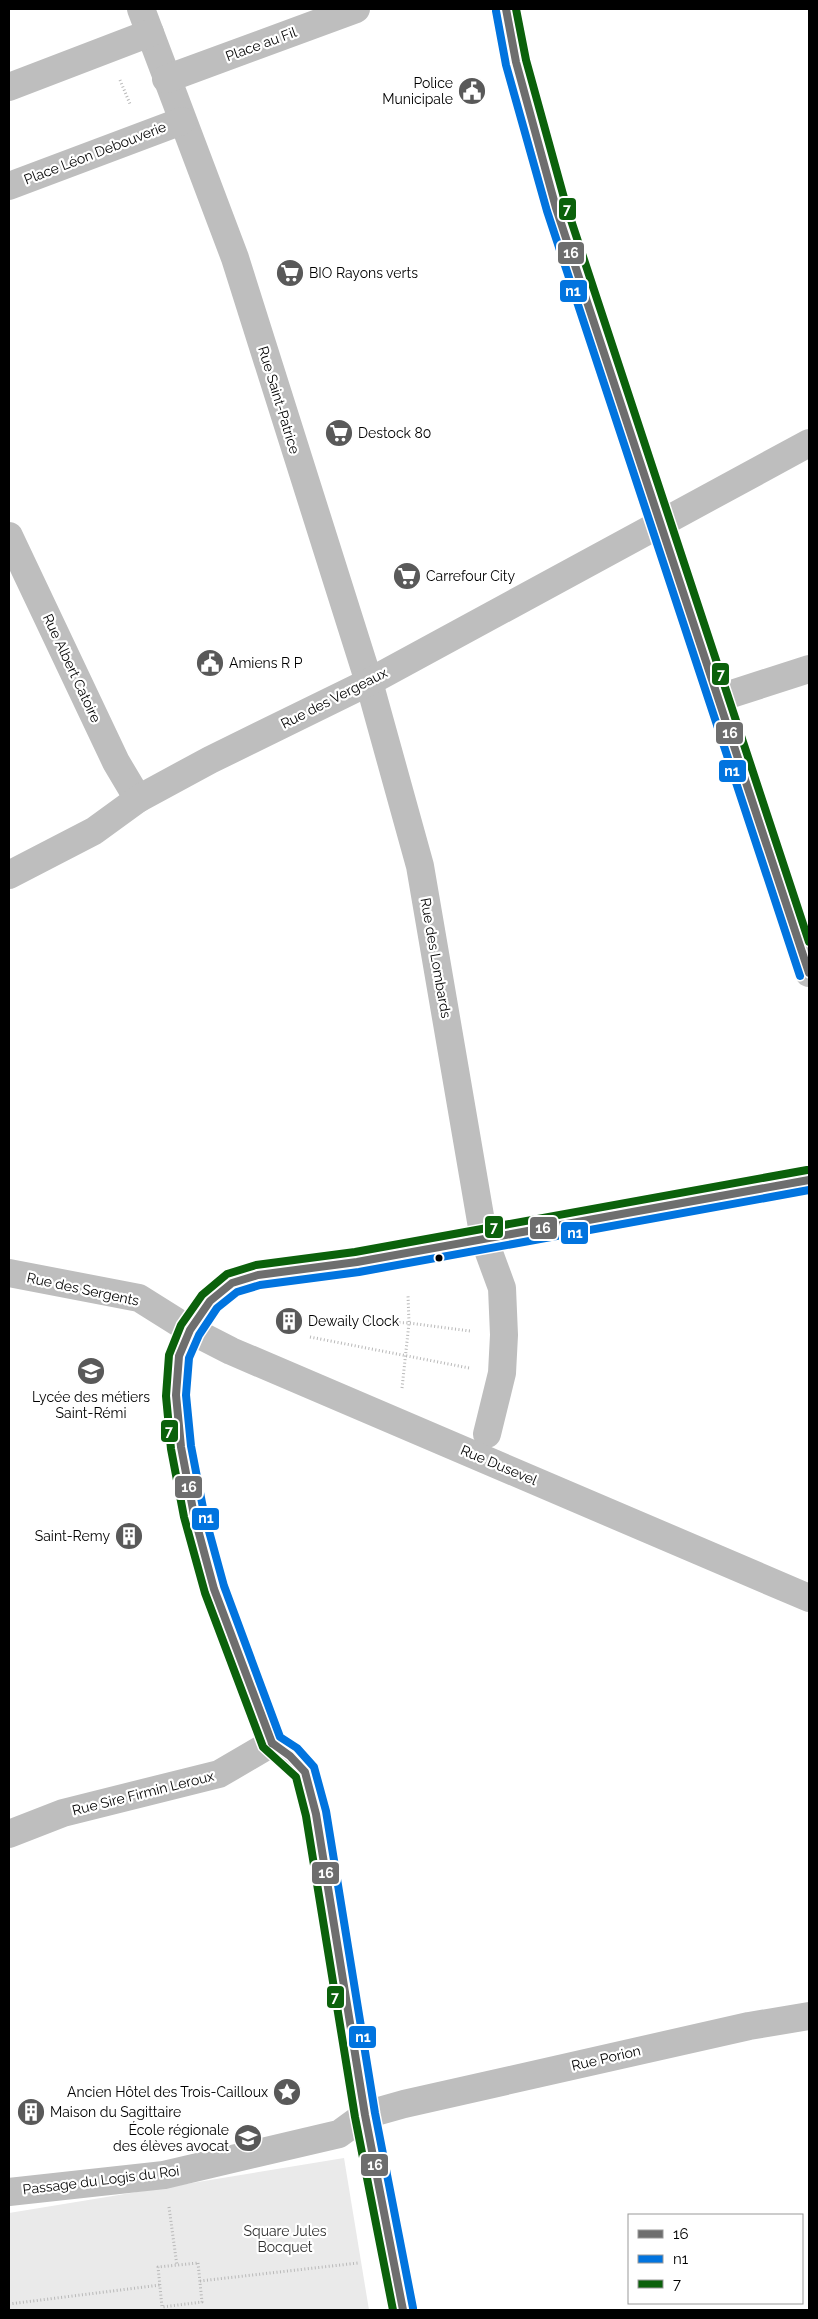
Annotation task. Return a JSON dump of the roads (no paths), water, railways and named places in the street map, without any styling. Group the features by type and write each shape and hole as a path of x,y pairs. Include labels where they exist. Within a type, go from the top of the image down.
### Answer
{"street":[{"name":"Place au Fil","path":"166,79 356,9"},
{"path":"506,9 516,62 556,208 809,973"},
{"name":"Rue Saint-Patrice","path":"146,21 166,79 235,258 369,682"},
{"path":"9,87 108,49 146,21"},
{"name":"Place Léon Debouverie","path":"9,186 182,121"},
{"name":"Rue des Vergeaux","path":"9,874 94,831 138,799 210,760 369,682 809,443"},
{"name":"Rue Albert Catoire","path":"9,536 116,762 138,799"},
{"path":"719,698 809,669"},
{"name":"Rue des Lombards","path":"369,682 420,866 484,1239"},
{"path":"403,2310 365,2116 316,1814 304,1772 290,1756 272,1743 214,1589 194,1516 181,1447 176,1395 179,1356 190,1330 210,1301 232,1283 258,1275 357,1262 809,1180"},
{"path":"484,1239 502,1288 504,1335 502,1373 486,1434"},
{"name":"Rue des Sergents","path":"9,1273 139,1298 190,1330"},
{"name":"Rue Dusevel","path":"190,1330 241,1355 809,1598"},
{"name":"Rue Sire Firmin Leroux","path":"9,1834 64,1813 219,1774 272,1743"},
{"name":"Rue Porion","path":"339,2134 365,2116 404,2104 749,2026 809,2016"},
{"name":"Passage du Logis du Roi","path":"9,2192 164,2175 339,2134"}],"place":[{"name":"Police Municipale","path":"472,91"},
{"name":"BIO Rayons verts","path":"290,273"},
{"name":"Destock 80","path":"339,433"},
{"name":"Carrefour City","path":"407,576"},
{"name":"Amiens R P","path":"210,663"},
{"name":"Dewaily Clock","path":"289,1321"},
{"name":"Lycée des métiers Saint-Rémi","path":"91,1371"},
{"name":"Saint-Remy","path":"129,1536"},
{"name":"Ancien Hôtel des Trois-Cailloux","path":"287,2092"},
{"name":"Maison du Sagittaire","path":"31,2112"},
{"name":"École régionale des élèves avocat","path":"248,2138"}],"park label":[{"name":"Square Jules Bocquet","path":"285,2240"}]}
